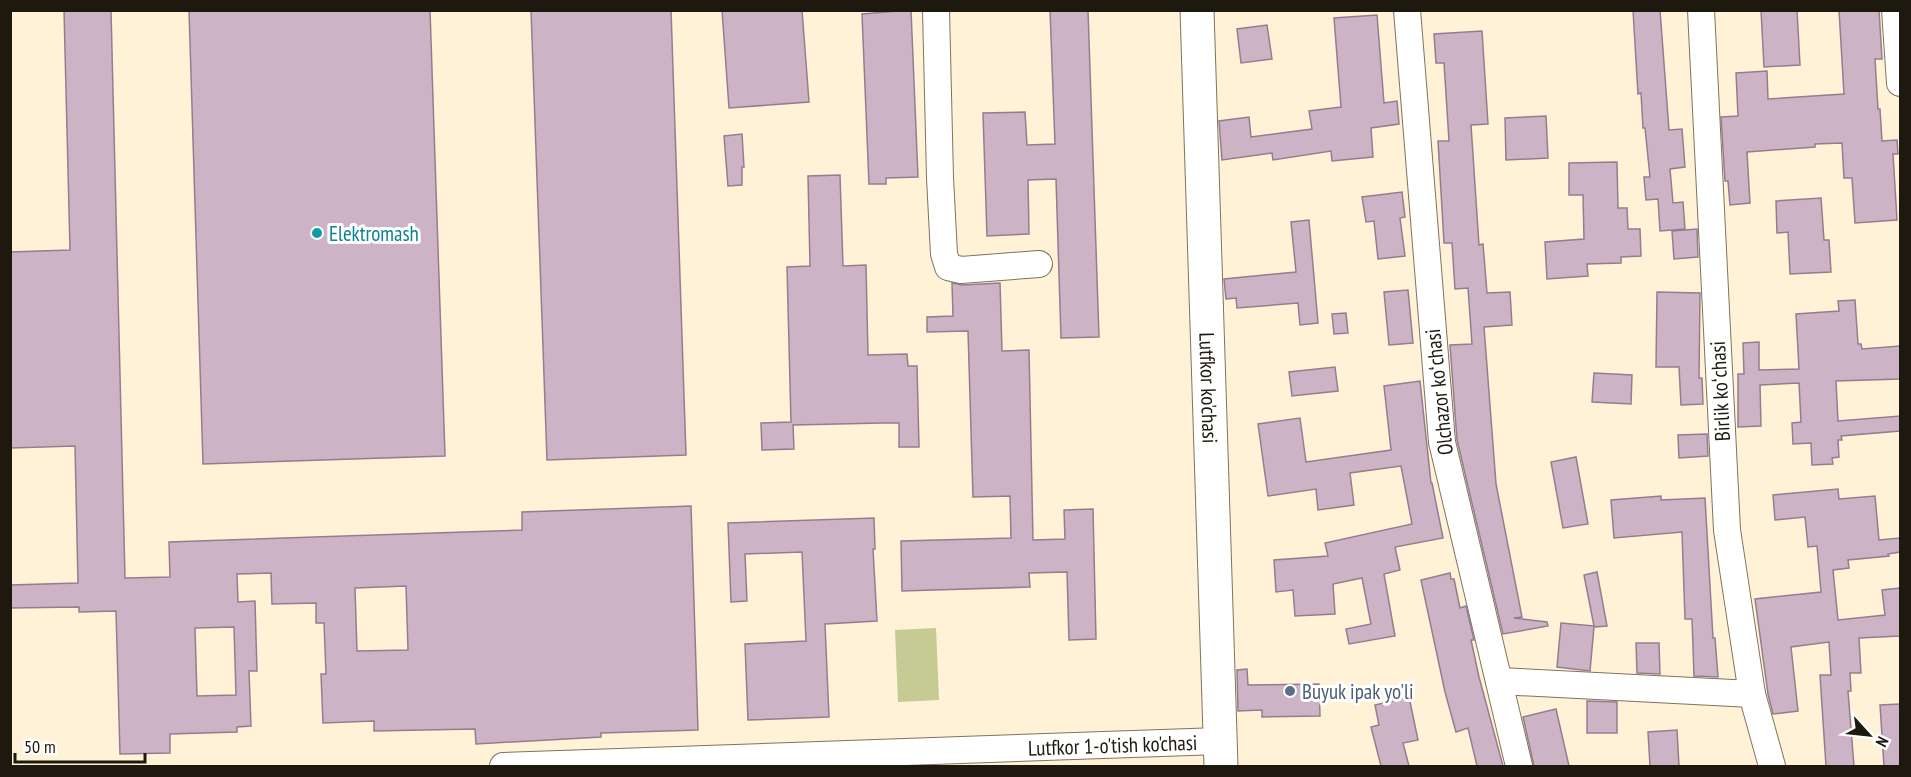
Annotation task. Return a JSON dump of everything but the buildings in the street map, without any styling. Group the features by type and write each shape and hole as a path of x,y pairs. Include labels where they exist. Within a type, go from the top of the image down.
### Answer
{"main road":[{"name":"Lutfkor ko'chasi","path":"1178,10 1209,754"},
{"name":"Lutfkor ko'chasi","path":"1197,10 1209,754"}],"street":[{"path":"936,10 940,178 944,254 948,267 961,270 1039,264"},
{"name":"Olchazor koʻchasi","path":"1407,10 1442,442 1519,766"},
{"name":"Birlik koʻchasi","path":"1701,10 1727,530 1752,694 1772,766"},
{"path":"1895,10 1900,68"},
{"path":"1499,681 1752,694"},
{"name":"Lutfkor 1-o'tish ko'chasi","path":"503,766 1209,754"}],"green space":[{"path":"936,628 939,700 898,702 895,630"}],"place":[{"name":"Elektromash","path":"317,233"},
{"name":"Buyuk ipak yo'li","path":"1290,691"}]}
